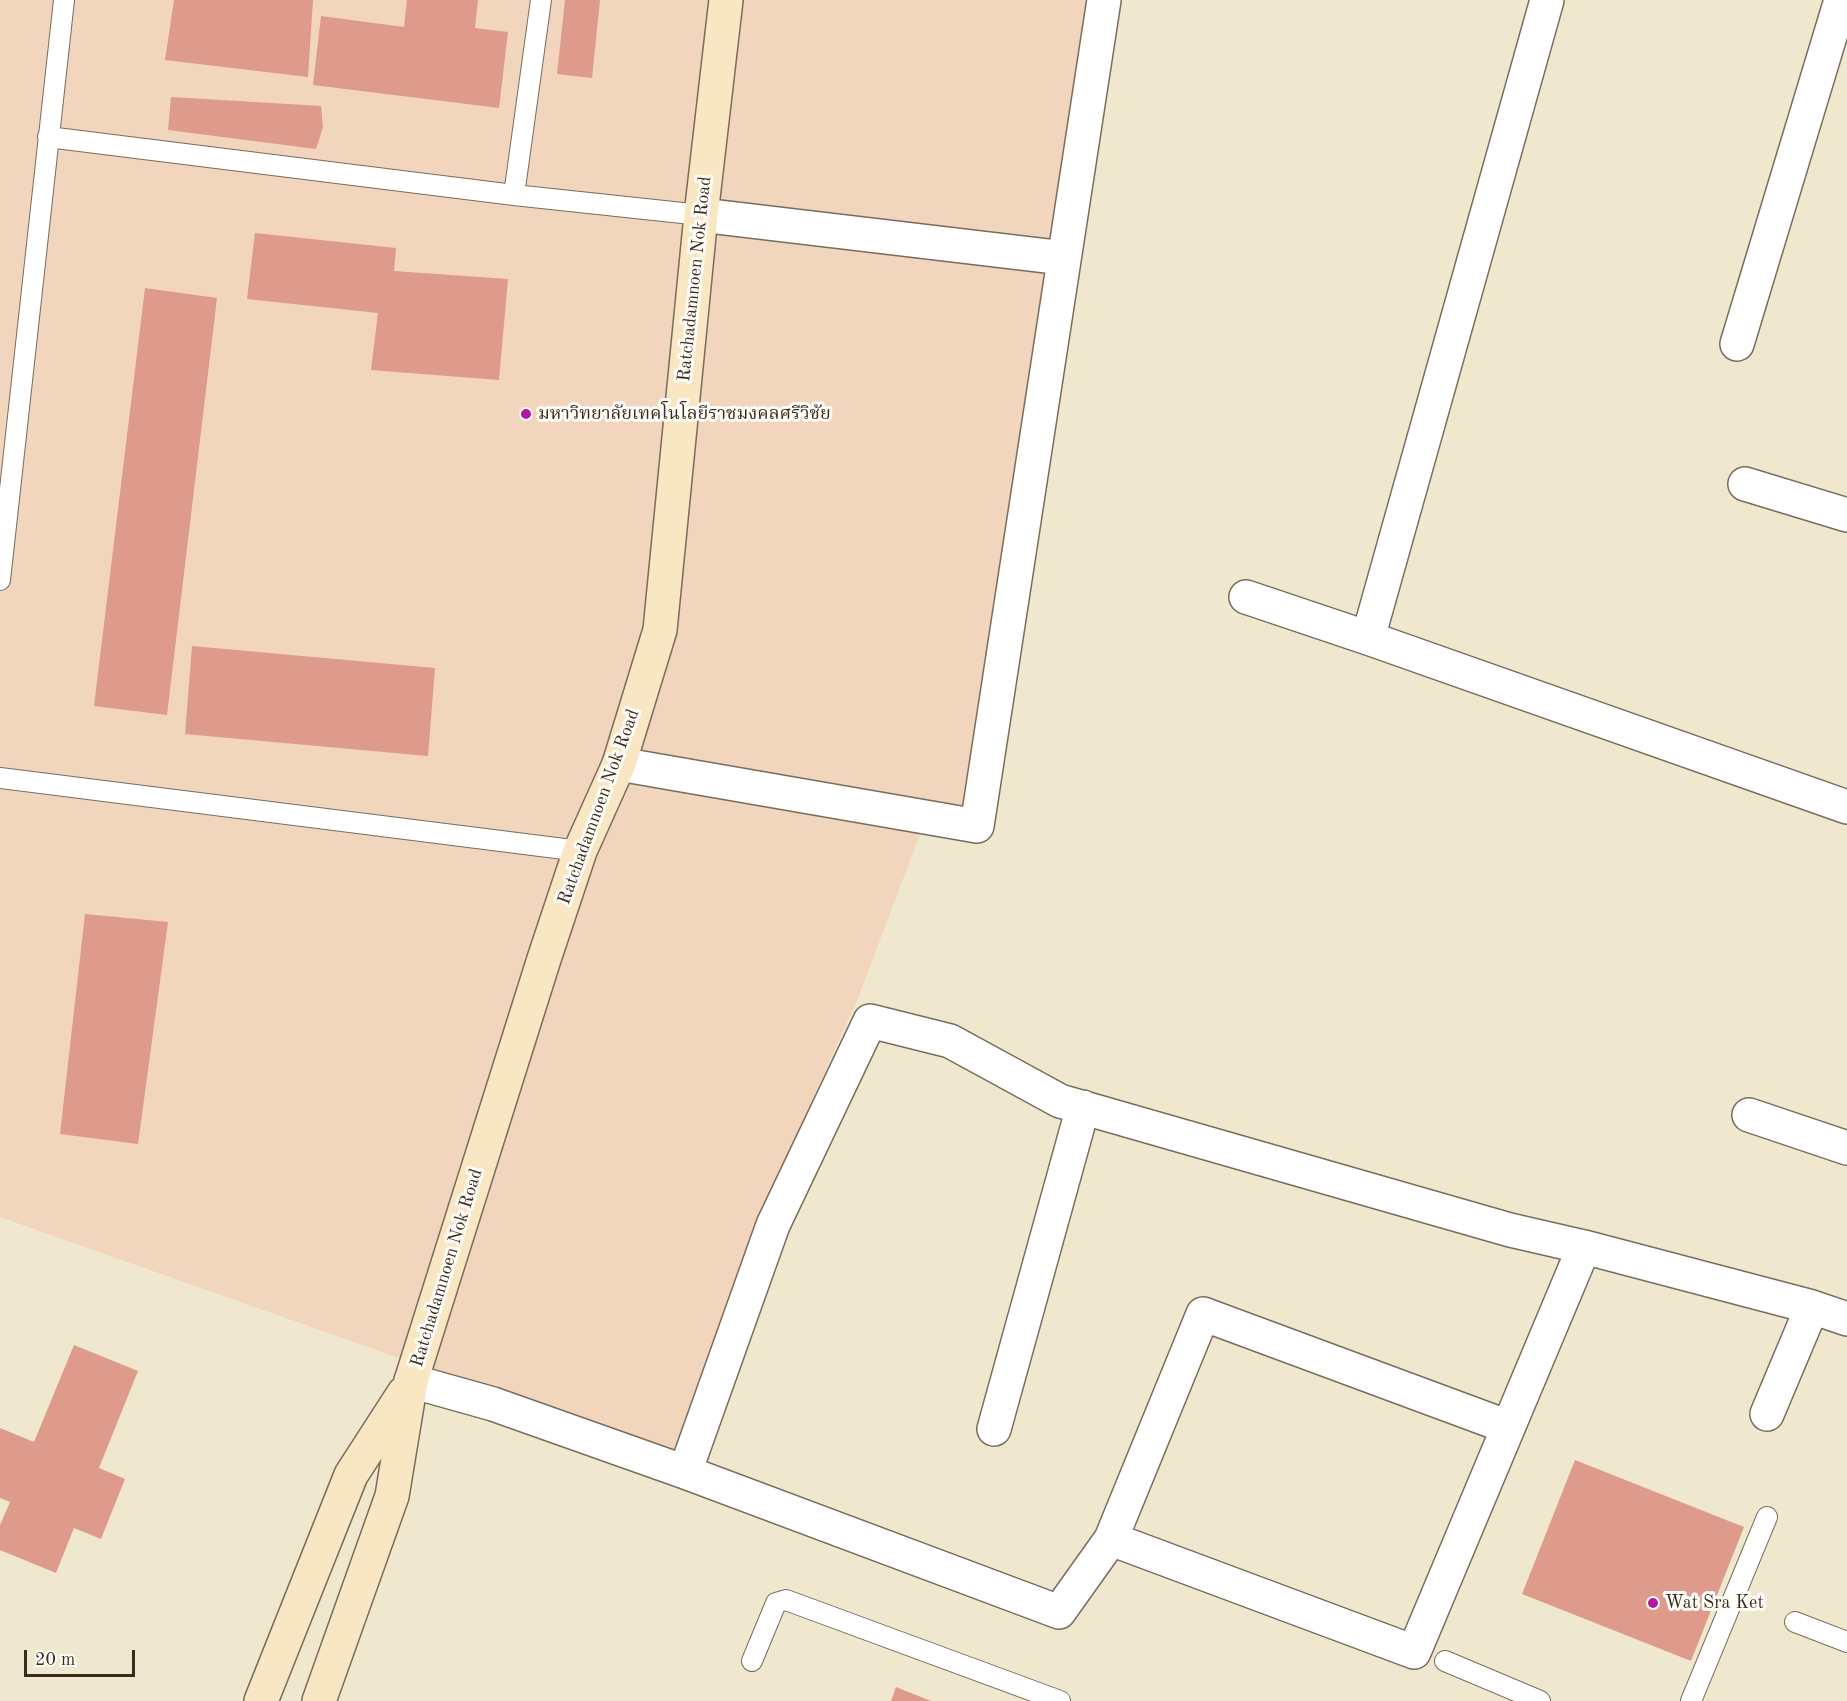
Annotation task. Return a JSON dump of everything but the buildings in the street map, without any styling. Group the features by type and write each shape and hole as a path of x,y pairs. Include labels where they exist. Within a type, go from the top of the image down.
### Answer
{"street":[{"name":"Ratchadamnoen Nok Road","path":"319,1701 392,1496 411,1381 580,851 619,764 660,630 700,215 726,0"},
{"path":"619,764 976,826 1104,0"},
{"path":"1368,638 1546,0"},
{"path":"1737,344 1841,0"},
{"path":"700,215 1064,258"},
{"path":"1745,484 1847,515"},
{"path":"1246,597 1847,807"},
{"path":"685,1472 773,1225 870,1021 950,1041 1060,1101 1510,1230 1584,1246 1812,1307 1847,1319"},
{"path":"994,1429 1083,1107"},
{"path":"1749,1115 1847,1148"},
{"path":"1111,1539 1414,1652 1584,1246"},
{"path":"1767,1414 1812,1307"},
{"path":"411,1381 492,1404 685,1472 1059,1612 1111,1539 1203,1314 1508,1427"},
{"name":"Ratchadamnoen Nok Road","path":"261,1701 351,1475 411,1381"}],"lane":[{"path":"0,580 64,0"},
{"path":"514,195 541,0"},
{"path":"48,137 514,195 700,215"},
{"path":"0,778 580,851"},
{"path":"1691,1701 1767,1517"},
{"path":"752,1661 776,1603 786,1599 1060,1701"},
{"path":"1795,1622 1847,1642"},
{"path":"1445,1661 1540,1701"}],"shaded area":[{"name":"มหาวิทยาลัยเทคโนโลยีราชมงคลศรีวิชัย","path":"0,0 1119,0 985,837 922,829 858,998 758,1220 682,1458 0,1217"}],"place":[{"name":"มหาวิทยาลัยเทคโนโลยีราชมงคลศรีวิชัย","path":"526,414"},
{"name":"Wat Sra Ket","path":"1653,1603"}]}
